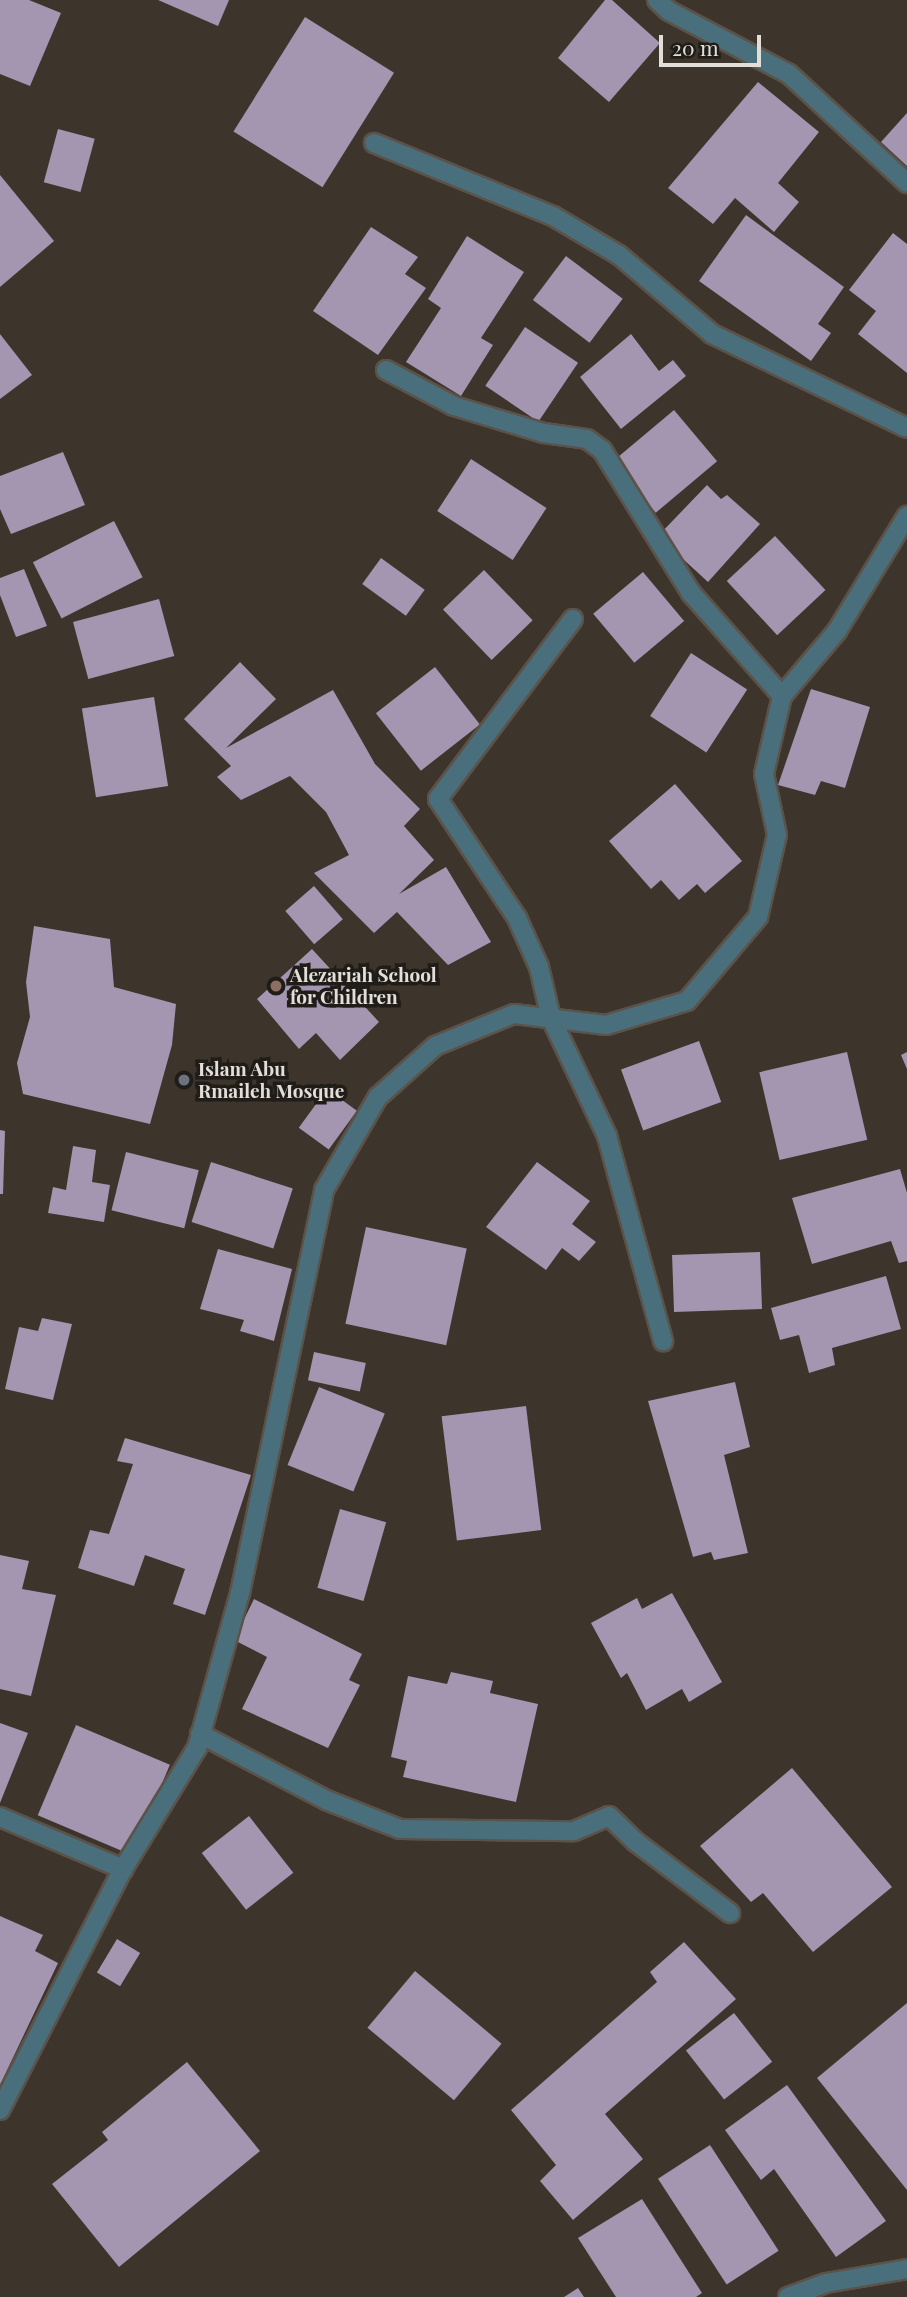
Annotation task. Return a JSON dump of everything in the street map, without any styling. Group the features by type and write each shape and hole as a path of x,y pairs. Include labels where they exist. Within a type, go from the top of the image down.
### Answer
{"street":[{"path":"657,0 669,11 789,74 907,183"},
{"path":"374,143 552,216 619,255 712,334 907,428"},
{"path":"386,370 454,406 544,433 587,439 602,450 691,593 782,696"},
{"path":"0,2110 123,1869 197,1748 240,1592 324,1190 379,1097 435,1046 514,1014 606,1025 687,1001 758,917 777,835 764,774 782,696 837,631 907,516"},
{"path":"573,619 438,799 517,918 539,967 551,1018 607,1136 663,1341"},
{"path":"200,1734 326,1800 400,1829 574,1831 609,1816 636,1842 730,1913"},
{"path":"0,1817 123,1869"},
{"path":"788,2297 826,2283 907,2269"}],"building":[{"path":"0,0 29,0 61,13 30,86 0,74"},
{"path":"158,0 229,0 218,26"},
{"path":"605,0 612,0 660,43 609,102 558,58"},
{"path":"305,17 394,73 323,187 233,131"},
{"path":"758,82 819,132 778,183 799,202 774,232 735,198 713,224 668,188"},
{"path":"907,113 907,166 881,142"},
{"path":"58,129 95,139 80,192 44,182"},
{"path":"0,175 54,241 0,287"},
{"path":"746,215 844,287 818,324 831,333 811,361 699,281"},
{"path":"371,227 418,257 405,274 426,288 378,355 313,311"},
{"path":"893,233 907,244 907,373 858,334 876,311 849,290"},
{"path":"467,236 524,272 481,338 493,345 461,396 406,362 441,308 428,299"},
{"path":"566,256 623,299 590,343 533,300"},
{"path":"525,327 578,363 538,422 485,386"},
{"path":"0,334 32,375 0,399"},
{"path":"631,334 659,371 673,360 686,376 621,429 580,377"},
{"path":"674,410 717,461 656,513 613,461"},
{"path":"63,452 85,505 11,534 0,509 0,476"},
{"path":"471,459 546,508 513,560 437,511"},
{"path":"707,485 721,499 727,495 760,524 708,582 658,536"},
{"path":"114,521 143,577 62,618 33,562"},
{"path":"775,536 825,590 777,635 727,581"},
{"path":"381,558 425,590 406,616 362,584"},
{"path":"24,569 47,626 16,637 0,595 0,578"},
{"path":"484,570 533,620 492,660 443,610"},
{"path":"643,572 684,621 634,663 593,614"},
{"path":"159,599 174,656 88,679 73,622"},
{"path":"691,653 747,689 706,752 650,716"},
{"path":"240,662 276,699 226,748 333,690 375,764 420,809 404,826 434,860 399,894 446,867 491,942 448,965 397,912 374,933 314,873 349,855 326,812 290,776 241,800 217,777 231,766 184,719"},
{"path":"435,667 480,725 421,771 376,713"},
{"path":"811,689 870,707 845,788 821,781 815,795 778,785"},
{"path":"154,697 168,786 96,797 82,708"},
{"path":"675,784 742,861 705,893 697,884 679,900 661,880 651,889 609,841"},
{"path":"314,886 343,919 314,944 285,911"},
{"path":"34,926 110,939 114,987 176,1004 172,1045 150,1124 23,1094 17,1063 30,1017 26,982"},
{"path":"312,949 379,1022 340,1060 316,1033 299,1049 257,999"},
{"path":"699,1041 721,1102 643,1130 621,1069"},
{"path":"847,1052 867,1140 780,1160 759,1072"},
{"path":"907,1052 907,1069 901,1055"},
{"path":"327,1089 357,1111 329,1150 299,1128"},
{"path":"0,1130 5,1131 3,1194 0,1194"},
{"path":"73,1146 96,1150 92,1182 110,1185 104,1222 48,1213 53,1187 66,1190"},
{"path":"126,1152 199,1170 184,1228 111,1210"},
{"path":"211,1162 293,1189 273,1248 192,1222"},
{"path":"537,1162 590,1201 572,1224 596,1242 579,1261 562,1248 546,1270 486,1227"},
{"path":"900,1169 907,1193 907,1261 899,1263 891,1241 812,1264 792,1198"},
{"path":"366,1227 467,1248 446,1345 345,1324"},
{"path":"218,1249 292,1269 274,1341 240,1331 244,1320 200,1309"},
{"path":"760,1252 762,1309 674,1312 672,1255"},
{"path":"886,1276 901,1329 832,1348 835,1365 809,1373 799,1335 780,1340 771,1308"},
{"path":"42,1318 72,1324 53,1400 5,1389 19,1327 38,1331"},
{"path":"314,1352 366,1363 360,1391 308,1380"},
{"path":"735,1382 750,1447 724,1455 748,1553 714,1560 711,1552 693,1557 648,1401"},
{"path":"319,1387 385,1414 353,1491 288,1465"},
{"path":"526,1406 541,1530 457,1540 442,1416"},
{"path":"125,1438 251,1475 205,1615 173,1604 185,1569 145,1555 134,1586 78,1568 90,1530 109,1534 133,1464 117,1461"},
{"path":"340,1509 386,1522 364,1601 317,1588"},
{"path":"0,1555 29,1561 22,1589 56,1595 31,1696 0,1689"},
{"path":"672,1593 722,1682 689,1702 682,1689 646,1710 627,1673 621,1678 591,1623 637,1598 642,1609"},
{"path":"254,1599 362,1654 349,1680 360,1685 328,1748 242,1709 267,1657 234,1640"},
{"path":"451,1672 493,1681 490,1693 538,1704 516,1802 403,1777 407,1761 391,1757 408,1676 447,1684"},
{"path":"0,1723 28,1733 0,1803"},
{"path":"76,1725 170,1765 132,1855 38,1815"},
{"path":"792,1768 892,1887 813,1952 763,1893 751,1902 700,1846"},
{"path":"249,1816 293,1873 246,1910 202,1853"},
{"path":"0,1916 43,1935 35,1951 58,1963 0,2085"},
{"path":"117,1939 140,1953 120,1986 97,1972"},
{"path":"684,1942 736,1999 605,2114 643,2159 573,2220 540,2181 556,2165 511,2110 657,1982 650,1972"},
{"path":"415,1971 502,2044 454,2100 367,2028"},
{"path":"907,2003 907,2190 817,2078"},
{"path":"734,2013 772,2062 724,2099 686,2051"},
{"path":"187,2062 260,2151 119,2267 52,2184 108,2140 102,2132"},
{"path":"787,2085 886,2221 836,2257 774,2169 761,2180 725,2130"},
{"path":"710,2145 779,2251 727,2284 658,2179"},
{"path":"642,2199 702,2293 696,2297 616,2297 578,2238"},
{"path":"578,2288 584,2297 564,2297"}],"place":[{"name":"Alezariah School for Children","path":"276,986"},
{"name":"Islam Abu Rmaileh Mosque","path":"184,1080"}]}
